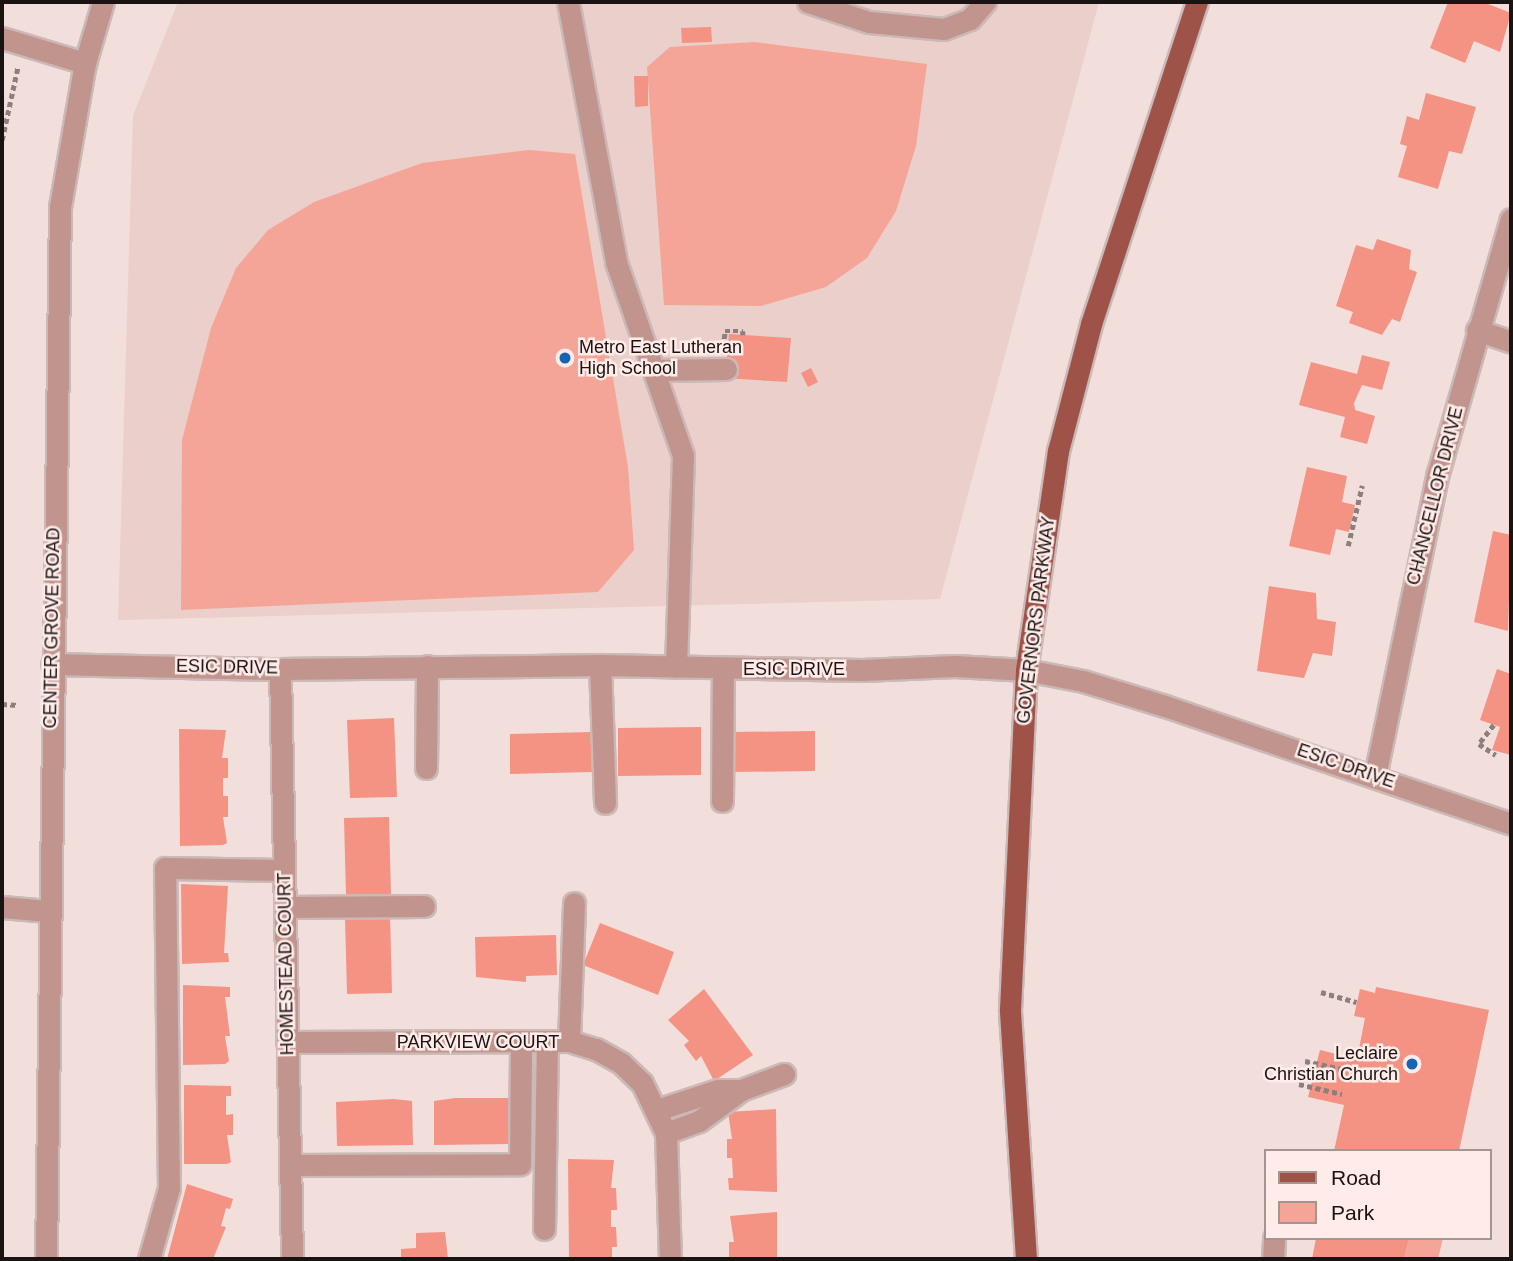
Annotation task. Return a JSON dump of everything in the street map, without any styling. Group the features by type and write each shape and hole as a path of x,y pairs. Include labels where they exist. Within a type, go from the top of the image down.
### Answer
{"main road":[{"name":"GOVERNORS PARKWAY","path":"1026,1259 1010,1010 1026,670 1058,451 1095,311 1198,2"}],"street":[{"name":"CENTER GROVE ROAD","path":"46,1259 48,911 60,207 85,62 103,2"},
{"path":"568,2 616,262 656,370 683,456 676,667"},
{"path":"808,2 869,22 944,29 970,19 985,2"},
{"path":"12,41 85,62"},
{"name":"CHANCELLOR DRIVE","path":"1375,776 1438,473 1476,330 1511,219"},
{"path":"1476,330 1511,342"},
{"path":"656,370 726,369"},
{"name":"ESIC DRIVE","path":"52,664 280,669 600,665 723,669 955,666 1026,670 1083,681 1375,776 1511,824"},
{"path":"600,665 605,803"},
{"path":"426,768 427,666"},
{"name":"HOMESTEAD COURT","path":"280,669 292,1259"},
{"path":"722,801 723,669"},
{"path":"149,1259 169,1188 164,869 284,870"},
{"path":"569,1041 574,903"},
{"path":"2,906 48,911"},
{"path":"285,907 424,906"},
{"path":"290,1165 520,1164 521,1041"},
{"name":"PARKVIEW COURT","path":"287,1042 569,1041 621,1063 642,1083 666,1133 670,1259"},
{"path":"544,1229 547,1042"},
{"path":"666,1133 699,1121 741,1090 784,1074"},
{"path":"657,1110 718,1090 741,1090"},
{"path":"1273,1259 1274,1240"}],"path":[{"path":"2,140 12,41"},
{"path":"1348,546 1362,486"},
{"path":"2,704 18,705"},
{"path":"1494,725 1479,744 1496,755"},
{"path":"1321,992 1357,1002"},
{"path":"1305,1061 1346,1070"},
{"path":"1299,1084 1342,1094"}],"shaded area":[{"name":"Metro East Lutheran High School","path":"178,2 1099,2 940,599 118,620 133,116"}],"green space":[{"path":"755,42 927,64 916,146 896,211 867,258 826,287 761,306 664,305 647,67 670,47"},
{"path":"529,150 575,154 628,467 634,550 598,592 181,610 182,440 211,328 236,268 268,230 314,202 422,163"},
{"path":"1409,1240 1443,1240 1438,1259 1404,1259"}],"building":[{"path":"1448,2 1483,2 1511,13 1500,52 1474,41 1465,63 1430,48"},
{"path":"711,27 712,42 682,43 681,28"},
{"path":"634,76 648,76 648,106 635,107"},
{"path":"1426,93 1476,107 1462,154 1449,151 1438,189 1398,177 1407,146 1400,144 1407,116 1419,120"},
{"path":"1377,239 1411,250 1409,269 1417,272 1400,322 1392,319 1382,335 1349,323 1353,312 1336,306 1356,245 1373,250"},
{"path":"729,334 791,338 787,382 725,378"},
{"path":"1362,355 1390,362 1382,390 1362,385 1354,403 1355,410 1375,416 1367,444 1340,437 1345,417 1299,405 1311,362 1357,374"},
{"path":"811,368 818,382 808,387 801,373"},
{"path":"1307,467 1347,476 1342,502 1355,505 1349,532 1336,529 1330,555 1289,546"},
{"path":"1493,531 1511,535 1508,631 1474,622"},
{"path":"1269,586 1316,593 1317,619 1336,622 1332,656 1313,653 1304,678 1257,671"},
{"path":"1497,669 1511,674 1511,755 1492,750 1500,727 1480,720"},
{"path":"394,718 397,797 350,798 347,720"},
{"path":"701,727 701,775 618,776 618,728"},
{"path":"179,729 226,730 222,758 228,758 228,778 223,778 223,796 228,796 228,817 223,817 227,843 223,845 180,846"},
{"path":"815,731 815,771 733,772 733,732"},
{"path":"591,732 592,772 510,774 510,734"},
{"path":"389,817 391,895 346,896 344,818"},
{"path":"181,884 228,886 224,953 228,953 229,962 182,964"},
{"path":"390,915 392,993 347,994 345,917"},
{"path":"600,923 674,952 658,995 583,965"},
{"path":"556,935 557,975 526,976 526,982 476,977 475,937"},
{"path":"183,985 230,987 230,997 225,997 230,1036 225,1036 229,1061 225,1064 183,1065"},
{"name":"Leclaire Christian Church","path":"1376,987 1489,1010 1459,1149 1334,1149 1344,1105 1308,1097 1320,1050 1357,1059 1365,1018 1354,1016 1360,989 1375,993"},
{"path":"704,989 753,1055 714,1081 701,1056 696,1061 684,1045 689,1041 668,1020"},
{"path":"184,1085 231,1086 231,1096 226,1096 226,1115 233,1114 233,1135 227,1135 231,1162 184,1164"},
{"path":"455,1098 517,1098 518,1144 434,1145 434,1101"},
{"path":"394,1099 412,1101 413,1145 337,1146 336,1102"},
{"path":"776,1109 777,1192 729,1190 728,1178 733,1178 732,1158 727,1158 727,1139 732,1139 728,1112"},
{"path":"568,1159 614,1160 611,1188 616,1188 617,1210 611,1210 611,1227 616,1227 617,1247 612,1247 612,1259 569,1259"},
{"path":"187,1184 233,1199 230,1209 226,1208 221,1226 226,1227 213,1259 167,1259"},
{"path":"777,1212 777,1259 729,1259 729,1242 734,1242 730,1216"},
{"path":"445,1232 448,1259 401,1259 401,1249 416,1248 416,1233"},
{"path":"1316,1240 1409,1240 1404,1259 1312,1259"}],"place":[{"name":"Metro East Lutheran High School","path":"565,358"},
{"name":"Leclaire Christian Church","path":"1412,1064"}]}
